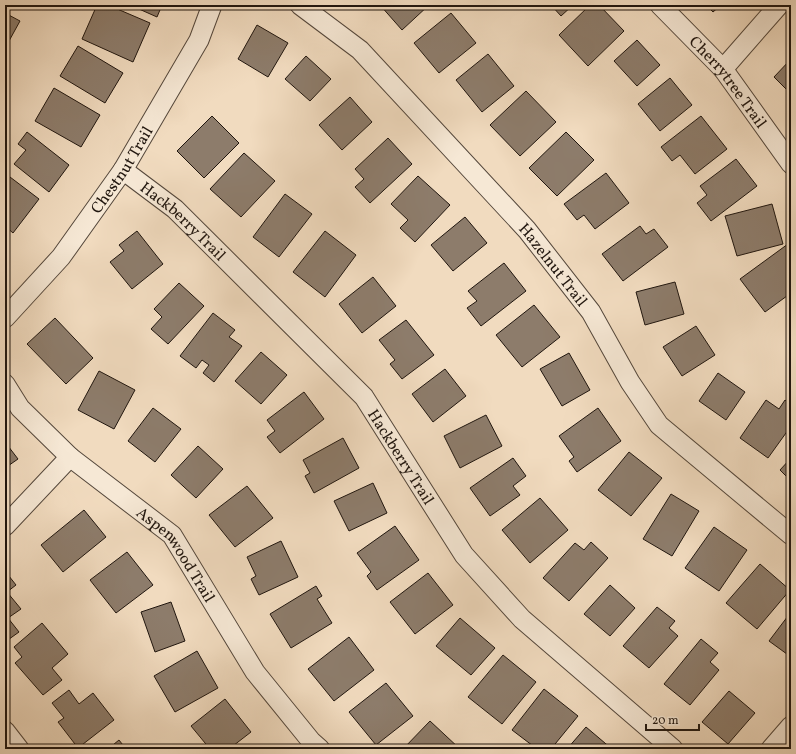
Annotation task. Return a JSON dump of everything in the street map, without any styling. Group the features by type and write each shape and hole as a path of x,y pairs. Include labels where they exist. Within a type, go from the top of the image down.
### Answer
{"street":[{"name":"Chestnut Trail","path":"5,318 61,257 123,170 199,40 212,5"},
{"name":"Hazelnut Trail","path":"300,5 360,50 527,230 591,312 630,382 660,425 791,535"},
{"name":"Cherrytree Trail","path":"660,5 723,69 791,164"},
{"path":"723,69 779,5"},
{"name":"Hackberry Trail","path":"123,170 175,209 364,396 464,555 522,619 674,749"},
{"name":"Aspenwood Trail","path":"5,384 20,408 70,457 172,535 255,672 311,741 320,749"},
{"path":"5,526 70,457"},
{"path":"771,749 791,726"},
{"path":"5,731 19,749"}],"building":[{"path":"97,5 108,5 150,23 133,62 82,39"},
{"path":"130,5 162,5 157,17"},
{"path":"380,5 429,5 402,30"},
{"path":"551,5 573,5 561,16"},
{"path":"590,5 599,5 624,31 588,66 559,35"},
{"path":"706,5 721,5 713,12"},
{"path":"5,13 20,21 9,41 5,39"},
{"path":"451,13 476,43 439,73 414,43"},
{"path":"257,25 288,43 268,77 238,59"},
{"path":"637,40 660,65 637,86 614,61"},
{"path":"78,46 123,73 105,103 60,76"},
{"path":"488,54 514,86 482,112 456,80"},
{"path":"306,56 331,79 310,101 285,79"},
{"path":"791,59 791,94 774,77"},
{"path":"670,78 692,105 660,131 638,104"},
{"path":"54,88 100,115 81,147 35,121"},
{"path":"526,91 556,122 520,156 490,125"},
{"path":"350,97 372,122 342,150 319,125"},
{"path":"212,116 239,143 204,178 177,151"},
{"path":"701,116 727,149 695,174 680,155 672,161 661,147"},
{"path":"27,132 69,165 49,192 14,164 26,150 18,144"},
{"path":"566,132 594,160 557,196 529,168"},
{"path":"388,138 412,164 370,203 355,187 364,179 355,169"},
{"path":"244,153 275,181 241,217 210,189"},
{"path":"736,159 757,186 711,221 697,203 707,195 700,186"},
{"path":"606,173 629,203 595,229 584,215 577,220 564,204"},
{"path":"418,176 450,205 415,242 400,228 408,220 391,204"},
{"path":"10,177 39,199 13,233 5,226 5,184"},
{"path":"285,194 312,214 279,257 253,237"},
{"path":"772,204 783,244 737,256 725,216"},
{"path":"465,217 487,243 453,271 431,245"},
{"path":"640,226 646,234 654,229 668,247 623,281 602,254"},
{"path":"137,231 163,264 132,289 110,262 124,251 119,245"},
{"path":"325,231 356,255 325,297 293,272"},
{"path":"788,244 791,248 791,293 765,312 740,279"},
{"path":"504,263 526,291 481,326 467,308 477,301 468,291"},
{"path":"373,277 396,306 362,333 339,304"},
{"path":"675,282 684,314 645,325 636,292"},
{"path":"179,283 204,306 168,344 151,329 162,317 154,309"},
{"path":"534,305 560,337 522,367 496,335"},
{"path":"213,313 235,330 229,337 242,346 214,382 203,373 209,365 202,360 196,368 180,356"},
{"path":"55,318 93,358 66,384 27,344"},
{"path":"406,320 434,355 402,379 390,364 395,360 379,340"},
{"path":"696,326 715,355 682,376 663,347"},
{"path":"261,352 287,375 261,404 235,381"},
{"path":"569,353 590,390 562,406 540,369"},
{"path":"445,369 466,396 433,422 412,394"},
{"path":"99,371 135,390 114,429 78,410"},
{"path":"718,373 745,392 726,420 699,401"},
{"path":"304,392 324,419 280,453 267,437 275,431 267,420"},
{"path":"766,400 779,409 785,400 791,405 791,426 768,458 740,438"},
{"path":"153,408 181,429 155,462 128,441"},
{"path":"598,408 621,441 577,472 569,461 574,457 559,436"},
{"path":"486,415 502,446 460,468 444,436"},
{"path":"343,438 359,468 314,493 305,476 310,473 303,460"},
{"path":"5,442 18,459 5,468"},
{"path":"198,446 223,469 196,498 171,475"},
{"path":"629,452 662,478 631,516 598,490"},
{"path":"513,458 526,476 513,486 520,495 490,516 470,488"},
{"path":"791,458 791,481 780,470"},
{"path":"373,483 387,513 349,531 334,501"},
{"path":"247,486 273,518 235,547 209,515"},
{"path":"671,494 699,511 672,556 643,539"},
{"path":"540,498 568,530 530,563 502,530"},
{"path":"84,510 106,537 63,572 41,545"},
{"path":"395,526 419,560 377,590 367,576 371,572 357,553"},
{"path":"714,527 747,550 719,591 685,568"},
{"path":"281,541 298,577 259,595 251,579 256,576 247,557"},
{"path":"591,542 608,558 569,601 543,578 575,543 584,550"},
{"path":"127,552 153,585 116,613 90,580"},
{"path":"760,564 790,590 757,629 726,603"},
{"path":"5,571 16,585 7,592 21,609 8,618 19,632 5,642"},
{"path":"428,573 453,605 415,634 390,602"},
{"path":"610,585 635,608 610,636 584,614"},
{"path":"316,586 322,596 317,599 332,623 291,648 270,614"},
{"path":"171,602 185,641 155,652 141,612"},
{"path":"657,607 675,621 669,628 678,636 649,668 623,646"},
{"path":"791,612 791,657 769,641"},
{"path":"460,618 495,648 471,675 436,646"},
{"path":"42,623 68,654 52,668 62,680 43,695 15,663 22,657 14,647"},
{"path":"349,637 374,670 334,701 308,669"},
{"path":"701,639 718,653 710,662 719,670 690,705 664,684"},
{"path":"197,651 218,688 175,712 154,676"},
{"path":"503,655 536,682 502,724 468,697"},
{"path":"386,683 413,716 376,745 349,712"},
{"path":"544,689 578,716 551,749 537,749 512,730"},
{"path":"69,690 79,704 93,693 114,720 78,748 58,722 64,718 52,703"},
{"path":"729,691 755,713 728,744 702,722"},
{"path":"225,699 251,732 229,749 210,749 191,726"},
{"path":"430,721 460,749 403,749"},
{"path":"586,727 612,749 567,749"},
{"path":"119,740 126,749 108,749"}]}
